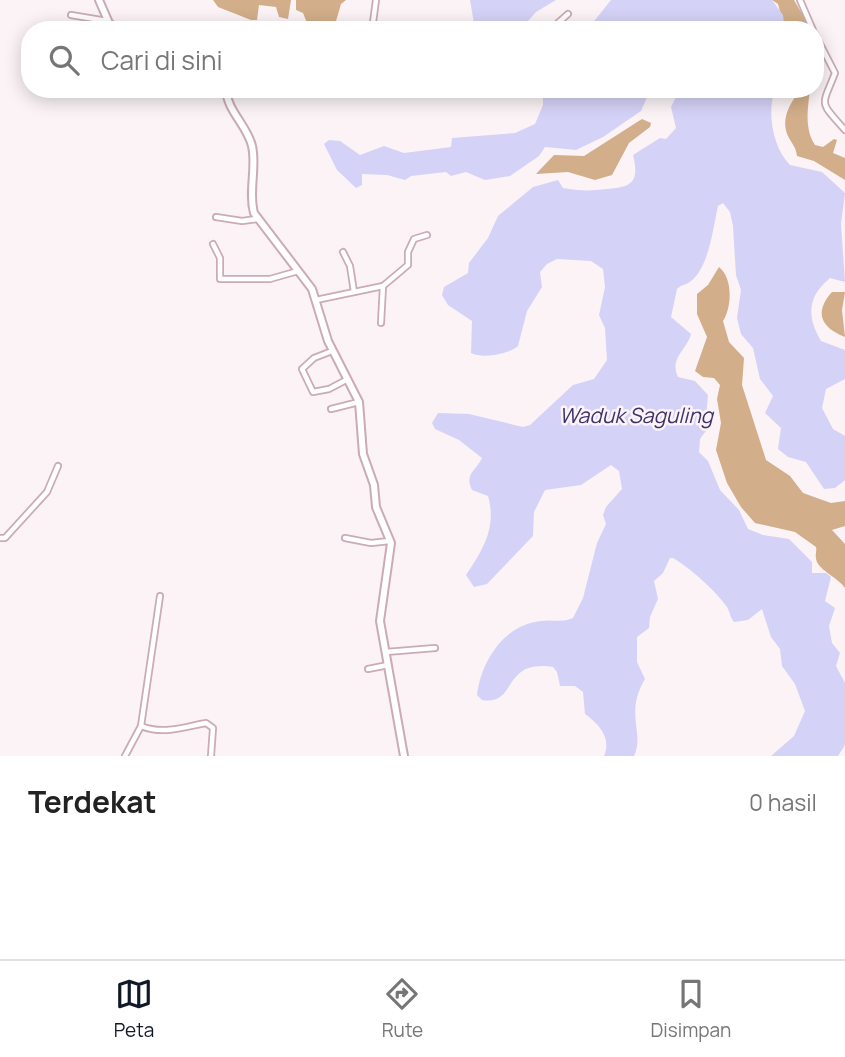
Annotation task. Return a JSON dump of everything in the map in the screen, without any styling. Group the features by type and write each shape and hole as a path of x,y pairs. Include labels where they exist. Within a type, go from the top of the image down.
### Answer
{"main road":[{"path":"99,0 107,21"},
{"path":"228,98 252,145 250,201 257,219 299,271 316,300 332,351 359,402 363,454 374,485 378,513 390,541 391,556 381,616 404,756"}],"street":[{"path":"373,21 376,0"},
{"path":"800,0 809,21"},
{"path":"560,21 568,13"},
{"path":"71,15 107,21"},
{"path":"824,52 835,74 824,95"},
{"path":"824,98 824,102 845,130"},
{"path":"216,217 257,219"},
{"path":"316,300 383,286 408,265 408,252 414,239 427,235"},
{"path":"213,244 220,258 220,279 270,279 299,271"},
{"path":"343,252 350,265 354,292"},
{"path":"381,323 383,286"},
{"path":"332,351 314,358 302,369 313,392 330,389 348,379"},
{"path":"331,409 359,402"},
{"path":"0,538 8,535 47,492 58,466"},
{"path":"345,538 371,543 390,541"},
{"path":"125,756 141,726 160,596"},
{"path":"386,652 435,648"},
{"path":"368,669 389,665"},
{"path":"141,726 172,731 183,726 209,723 213,728 211,756"}],"shaded area":[{"path":"213,0 291,0 288,19 279,17 276,7 259,5 257,20 251,20 218,7"},
{"path":"296,0 346,0 341,4 336,21 306,21 303,13 296,10"},
{"path":"772,0 794,0 806,21 783,21 778,4"},
{"path":"795,98 809,98 809,132 815,145 823,147 834,139 837,140 833,153 845,158 845,180 814,161 797,156 785,123"},
{"path":"642,119 651,123 650,127 629,143 612,175 595,180 568,172 536,174 554,155 584,156"},
{"path":"719,267 727,278 730,293 723,321 729,342 744,358 742,385 766,460 790,476 803,493 831,503 845,501 845,526 832,530 845,544 845,588 817,562 816,547 795,532 755,523 741,507 727,483 716,450 721,423 717,399 720,385 714,378 703,377 695,371 707,337 697,314 697,294 708,285"},
{"path":"832,292 845,292 842,310 845,337 831,329 823,319 823,307"}],"water":[{"path":"470,0 556,0 536,12 528,21 474,21"},
{"path":"611,0 772,0 783,15 784,21 594,21"},
{"path":"543,98 647,98 641,111 603,137 576,150 545,147 539,156 510,176 485,180 466,172 451,176 446,172 411,176 405,180 387,175 362,174 362,185 356,188 337,170 324,144 329,140 340,141 360,155 384,146 404,153 451,147 452,138 515,133 535,124"},
{"name":"Waduk Saguling","path":"676,98 773,98 771,114 774,133 784,158 790,165 822,172 845,193 841,224 845,282 830,278 817,292 811,315 821,341 845,350 845,379 826,389 822,408 833,429 845,436 845,480 835,488 824,489 806,462 788,457 778,449 781,428 765,413 773,396 760,379 753,348 741,334 737,318 741,290 736,275 733,226 730,212 723,203 718,206 702,266 691,281 677,289 671,317 691,334 677,359 676,370 678,377 695,381 708,395 708,428 700,439 699,452 708,461 720,490 739,510 748,529 763,535 789,539 812,562 812,573 826,573 831,577 825,601 835,608 829,626 832,643 840,653 836,666 845,683 845,745 838,756 771,756 794,736 805,711 795,684 782,666 780,649 771,637 762,609 748,620 734,622 727,607 716,594 673,558 670,558 663,573 654,581 658,599 650,617 649,628 637,637 637,662 645,679 636,702 637,747 634,756 604,756 605,737 595,722 585,714 583,692 575,686 560,686 553,667 536,666 525,670 501,696 493,700 482,700 477,695 483,670 505,637 528,624 573,618 583,598 597,543 606,524 603,515 606,507 622,489 619,471 611,465 581,485 545,490 534,512 533,536 487,584 474,587 466,575 487,538 491,518 488,496 472,490 469,480 482,458 459,440 435,429 432,423 438,413 469,414 523,427 530,425 573,385 594,379 607,360 605,328 599,315 605,287 603,269 591,261 557,259 547,264 540,272 542,287 527,311 518,346 502,353 482,356 471,353 472,321 448,305 442,295 444,287 468,273 469,263 488,238 498,216 533,187 558,180 563,188 596,190 622,187 632,182 635,172 633,155 660,138 666,139 676,128 671,107"}]}
